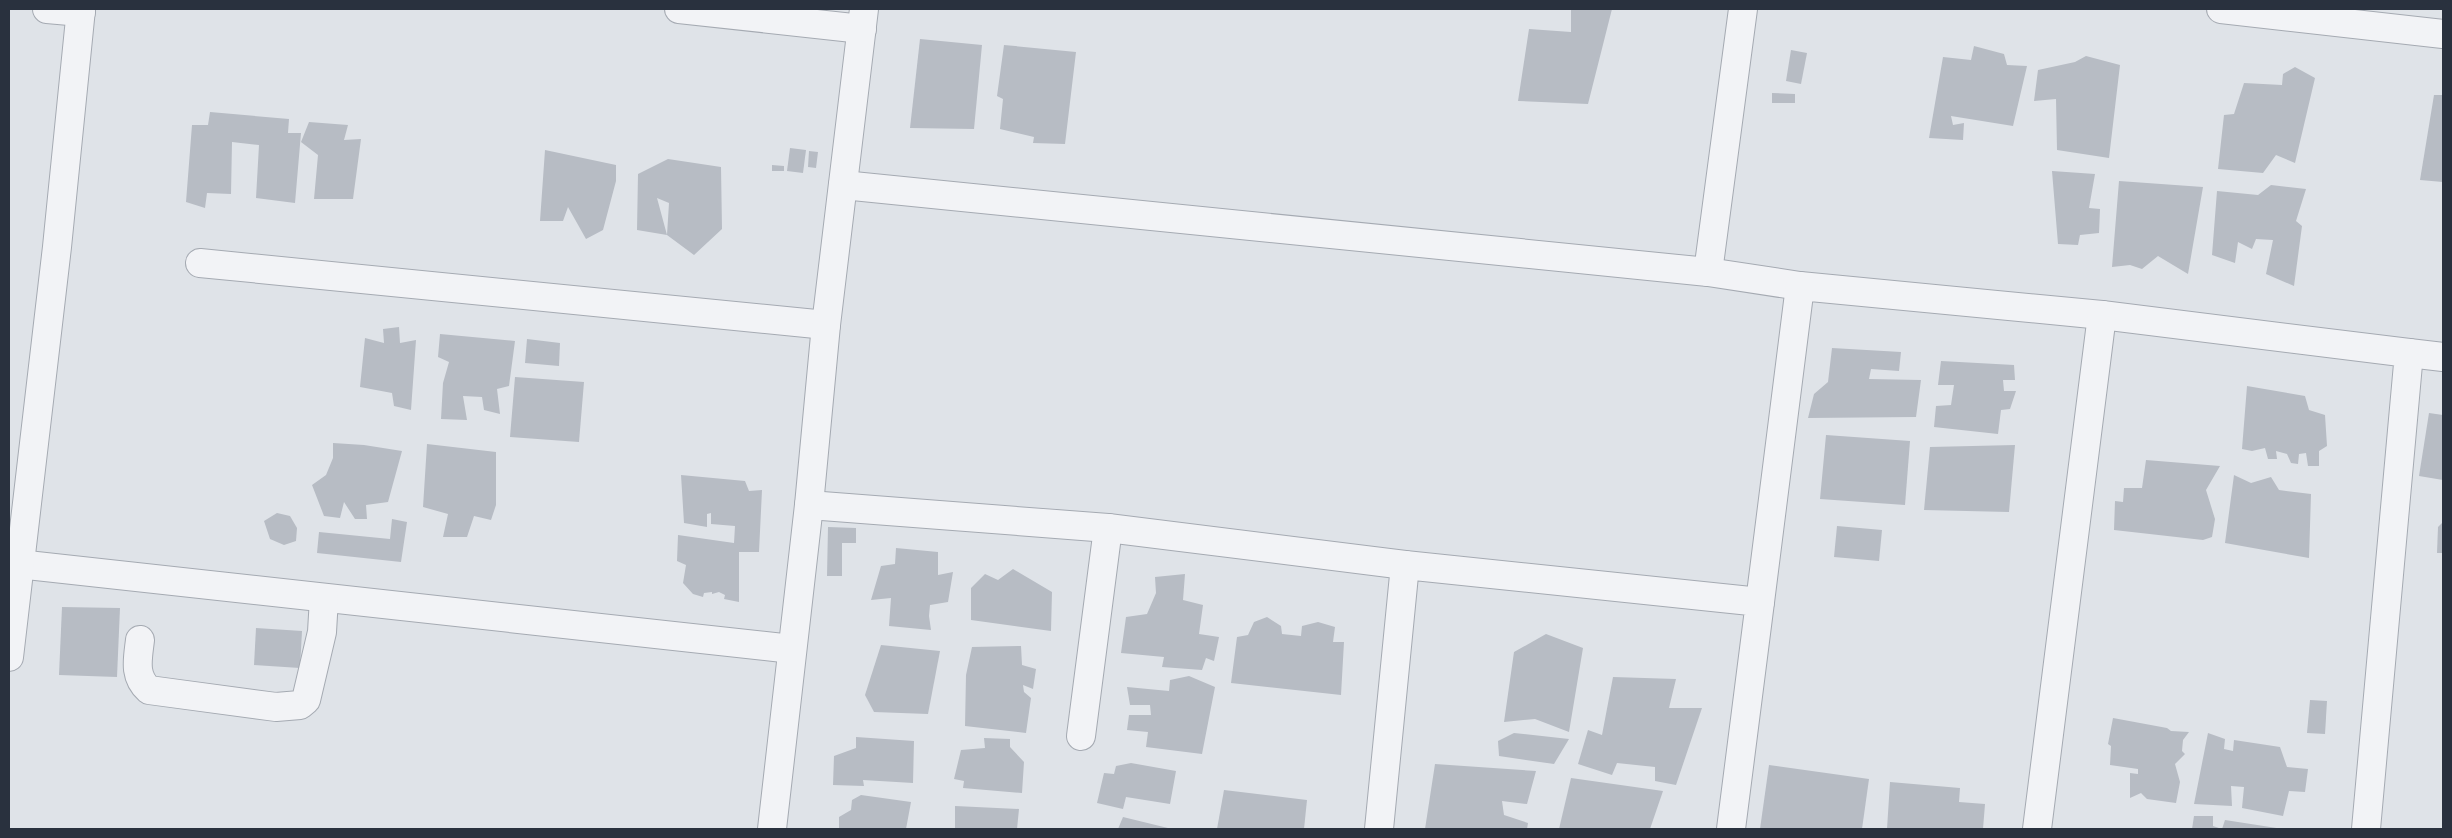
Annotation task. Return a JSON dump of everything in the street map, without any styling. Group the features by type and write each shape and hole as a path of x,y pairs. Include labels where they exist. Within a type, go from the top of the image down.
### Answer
{"street":[{"path":"9,657 18,564 57,247 81,11 47,9"},
{"path":"679,9 863,19 826,325 809,505 772,829"},
{"path":"1708,272 1743,9"},
{"path":"2221,9 2443,34"},
{"path":"843,185 1708,272 1800,286 2102,315 2443,357"},
{"path":"200,263 826,325"},
{"path":"1731,829 1800,286"},
{"path":"2037,829 2102,315"},
{"path":"2366,829 2409,353"},
{"path":"809,505 1108,528 1405,565 1760,602"},
{"path":"1081,736 1108,528"},
{"path":"18,564 792,650"},
{"path":"1379,829 1405,565"},
{"path":"140,640 137,670 142,684 149,690 276,707 300,705 306,700 322,632 324,598"}],"building":[{"path":"1571,9 1612,9 1588,104 1518,101 1529,29 1571,32"},
{"path":"920,39 982,45 974,129 910,128"},
{"path":"1004,45 1076,52 1065,144 1033,143 1034,137 1000,129 1003,99 997,96"},
{"path":"1974,46 2004,54 2007,65 2027,66 2013,126 1951,116 1953,125 1964,123 1963,140 1929,138 1943,57 1971,60"},
{"path":"1791,50 1807,53 1801,84 1786,81"},
{"path":"2086,56 2120,65 2109,158 2057,150 2056,99 2034,101 2038,70 2075,62"},
{"path":"2295,67 2315,78 2295,163 2276,155 2263,173 2218,169 2224,115 2234,114 2244,83 2282,85 2283,74"},
{"path":"1772,93 1795,94 1795,103 1772,103"},
{"path":"2434,95 2443,95 2443,182 2420,180"},
{"path":"210,112 289,119 288,133 301,133 295,203 256,198 259,145 232,142 231,194 207,193 205,208 186,202 192,125 208,125"},
{"path":"309,122 348,125 344,140 361,139 353,199 314,199 318,155 301,142"},
{"path":"790,148 806,150 803,173 787,171"},
{"path":"545,150 616,165 616,181 603,230 586,239 568,207 563,221 540,221"},
{"path":"809,151 818,152 816,168 808,167"},
{"path":"668,159 721,167 722,229 694,255 667,235 637,230 638,174","holes":["657,198 669,203 667,235"]},
{"path":"772,165 784,166 784,171 772,171"},
{"path":"2052,171 2095,174 2089,208 2100,209 2099,233 2080,235 2078,245 2058,244"},
{"path":"2119,181 2203,187 2188,274 2158,256 2142,269 2130,265 2112,267"},
{"path":"2271,185 2306,189 2296,221 2302,226 2294,286 2266,274 2273,240 2256,239 2252,249 2238,242 2235,263 2212,255 2217,191 2258,195"},
{"path":"399,327 400,343 416,340 411,410 394,406 392,393 360,387 365,338 384,343 383,329"},
{"path":"440,334 515,341 509,386 497,389 500,414 484,410 482,397 463,396 467,420 441,419 443,383 449,362 438,357"},
{"path":"527,339 560,343 559,366 525,363"},
{"path":"1832,348 1901,352 1899,371 1871,369 1869,379 1921,380 1916,417 1808,418 1814,394 1828,382"},
{"path":"1941,361 2014,365 2015,380 2003,380 2004,391 2016,391 2010,409 2001,410 1998,434 1934,427 1936,406 1951,405 1954,385 1938,385"},
{"path":"515,377 584,382 579,442 510,437"},
{"path":"2247,386 2305,396 2309,410 2325,415 2327,446 2319,451 2319,466 2308,466 2306,453 2299,454 2298,464 2291,463 2287,454 2276,451 2277,459 2268,459 2265,448 2252,451 2242,449"},
{"path":"2429,413 2443,415 2443,480 2419,476"},
{"path":"1826,435 1910,441 1905,505 1820,499"},
{"path":"333,443 364,445 402,451 388,502 366,505 367,519 355,519 344,502 340,518 324,516 312,485 326,475 333,458"},
{"path":"427,444 496,452 496,505 491,520 474,516 467,537 443,537 448,514 423,507"},
{"path":"2015,445 2009,512 1924,510 1930,447"},
{"path":"2146,460 2220,466 2206,490 2215,519 2212,537 2203,540 2114,530 2115,501 2123,502 2124,488 2142,488"},
{"path":"681,475 745,481 749,491 762,490 759,552 739,552 739,602 724,599 725,595 719,592 712,594 712,592 704,593 703,597 693,594 683,583 686,565 677,561 678,535 734,543 735,526 711,524 711,513 707,514 707,527 684,523"},
{"path":"2234,475 2251,483 2271,477 2279,490 2311,494 2309,558 2225,543"},
{"path":"277,513 290,516 297,528 296,541 284,545 270,539 264,521"},
{"path":"392,519 407,522 401,562 317,553 319,532 390,539"},
{"path":"2443,522 2443,553 2437,553 2438,527"},
{"path":"1837,526 1882,530 1879,561 1834,557"},
{"path":"828,527 856,528 856,543 842,543 842,576 827,576"},
{"path":"896,548 938,552 938,575 953,572 948,602 930,605 931,630 889,626 891,598 871,600 881,566 895,564"},
{"path":"1013,569 1052,592 1051,631 971,620 971,588 985,574 998,580"},
{"path":"1185,574 1183,600 1203,605 1199,634 1219,637 1214,661 1206,658 1202,670 1162,667 1164,657 1121,653 1126,617 1147,614 1156,593 1155,577"},
{"path":"62,607 120,608 117,677 59,675"},
{"path":"1267,617 1281,626 1282,634 1301,636 1302,626 1318,622 1335,627 1333,642 1344,642 1341,695 1231,683 1237,637 1248,635 1254,622"},
{"path":"256,628 302,631 300,668 254,665"},
{"path":"1546,634 1583,648 1569,732 1535,719 1504,722 1514,652"},
{"path":"881,645 940,651 928,714 874,712 865,695"},
{"path":"1021,646 1022,665 1036,669 1033,689 1023,685 1024,692 1031,698 1026,733 965,726 966,675 972,647"},
{"path":"1189,676 1215,687 1202,754 1146,747 1148,732 1127,730 1129,715 1151,715 1150,705 1130,705 1127,687 1169,691 1170,680"},
{"path":"1613,677 1676,679 1669,708 1702,708 1676,785 1655,781 1655,767 1617,763 1612,775 1578,764 1588,730 1602,735"},
{"path":"2310,700 2327,701 2325,734 2307,733"},
{"path":"2113,718 2167,728 2171,731 2189,732 2183,740 2182,751 2185,754 2175,764 2180,782 2176,803 2147,799 2141,793 2130,798 2130,773 2138,774 2138,769 2110,765 2111,746 2108,744"},
{"path":"1514,733 1569,739 1554,764 1499,756 1498,741"},
{"path":"2208,733 2225,739 2224,749 2233,751 2234,740 2280,747 2287,767 2308,769 2305,792 2289,791 2283,816 2242,808 2244,787 2231,786 2232,806 2194,804"},
{"path":"856,737 914,741 913,783 863,780 864,786 833,785 834,756 856,748"},
{"path":"984,738 1010,739 1010,747 1024,762 1022,793 963,788 964,781 954,779 961,750 985,748"},
{"path":"1131,763 1176,771 1170,804 1126,797 1123,809 1097,803 1104,773 1114,774 1116,766"},
{"path":"1435,764 1536,771 1527,804 1502,801 1504,815 1528,823 1527,829 1425,829"},
{"path":"1769,765 1869,779 1862,829 1760,829"},
{"path":"1571,778 1663,791 1650,829 1559,829"},
{"path":"1890,782 1960,788 1959,802 1985,804 1983,829 1887,829"},
{"path":"1224,790 1307,800 1304,829 1217,829"},
{"path":"861,795 911,802 906,829 839,829 839,817 851,810 852,800"},
{"path":"955,806 1019,809 1017,829 955,829"},
{"path":"2194,816 2213,816 2213,826 2222,829 2192,829"},
{"path":"1123,817 1172,829 1118,829"},
{"path":"2225,820 2283,829 2222,829"}]}
